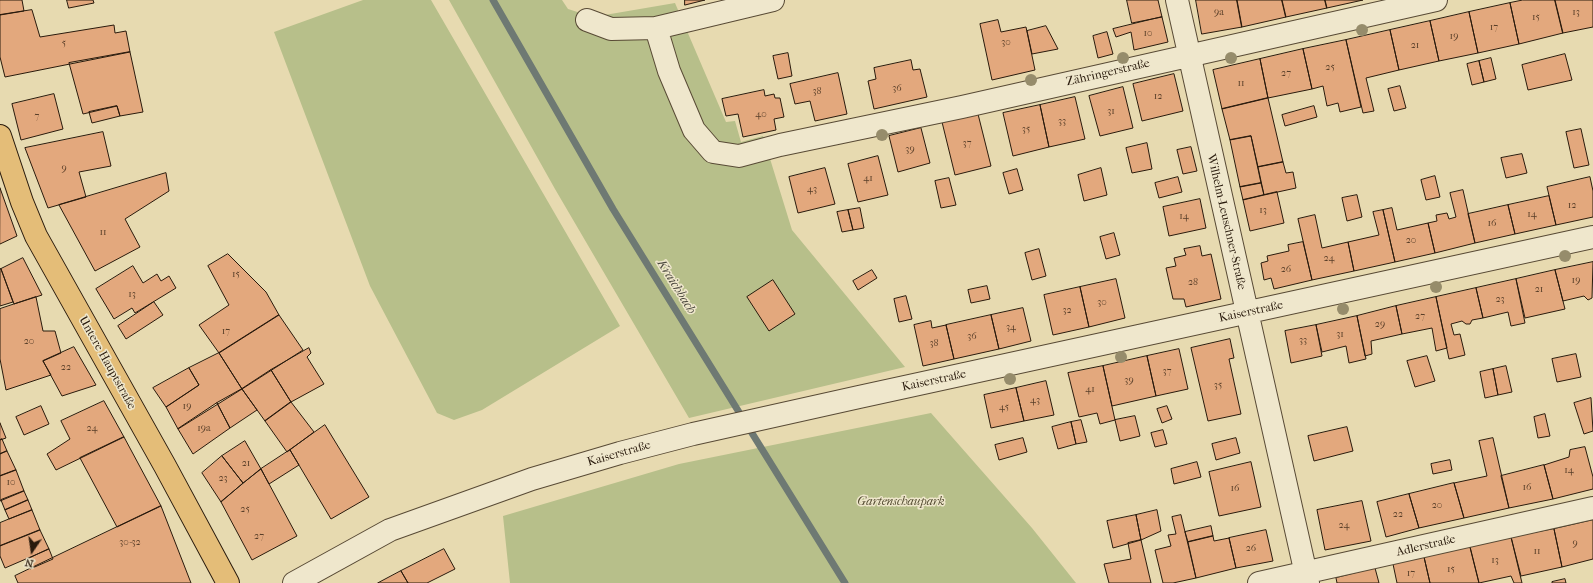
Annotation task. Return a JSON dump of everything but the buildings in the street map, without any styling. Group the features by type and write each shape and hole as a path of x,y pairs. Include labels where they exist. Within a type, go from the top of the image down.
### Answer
{"main road":[{"name":"Untere Hauptstraße","path":"0,136 22,202 36,236 165,466 228,583"}],"street":[{"path":"587,20 611,29 656,28 774,0"},
{"name":"Wilhelm-Leuschner-Straße","path":"1177,0 1246,313 1307,578"},
{"name":"Zähringerstraße","path":"656,28 669,71 694,130 714,152 739,156 780,145 962,107 1188,54 1436,0"},
{"name":"Kaiserstraße","path":"294,583 390,530 532,479 693,434 1593,237"},
{"name":"Adlerstraße","path":"1259,583 1307,578 1593,508"}],"green space":[{"path":"363,0 431,0 620,326 482,410 454,420 437,413 370,286 274,32"},
{"path":"449,0 562,0 568,9 593,17 675,3 726,122 735,121 741,142 763,136 792,230 905,367 689,418 555,189"},
{"name":"Gartenschaupark","path":"931,413 1032,528 1076,583 510,583 503,516 679,464"}],"waterway":[{"name":"Kraichbach","path":"493,0 613,209 845,583"}]}
